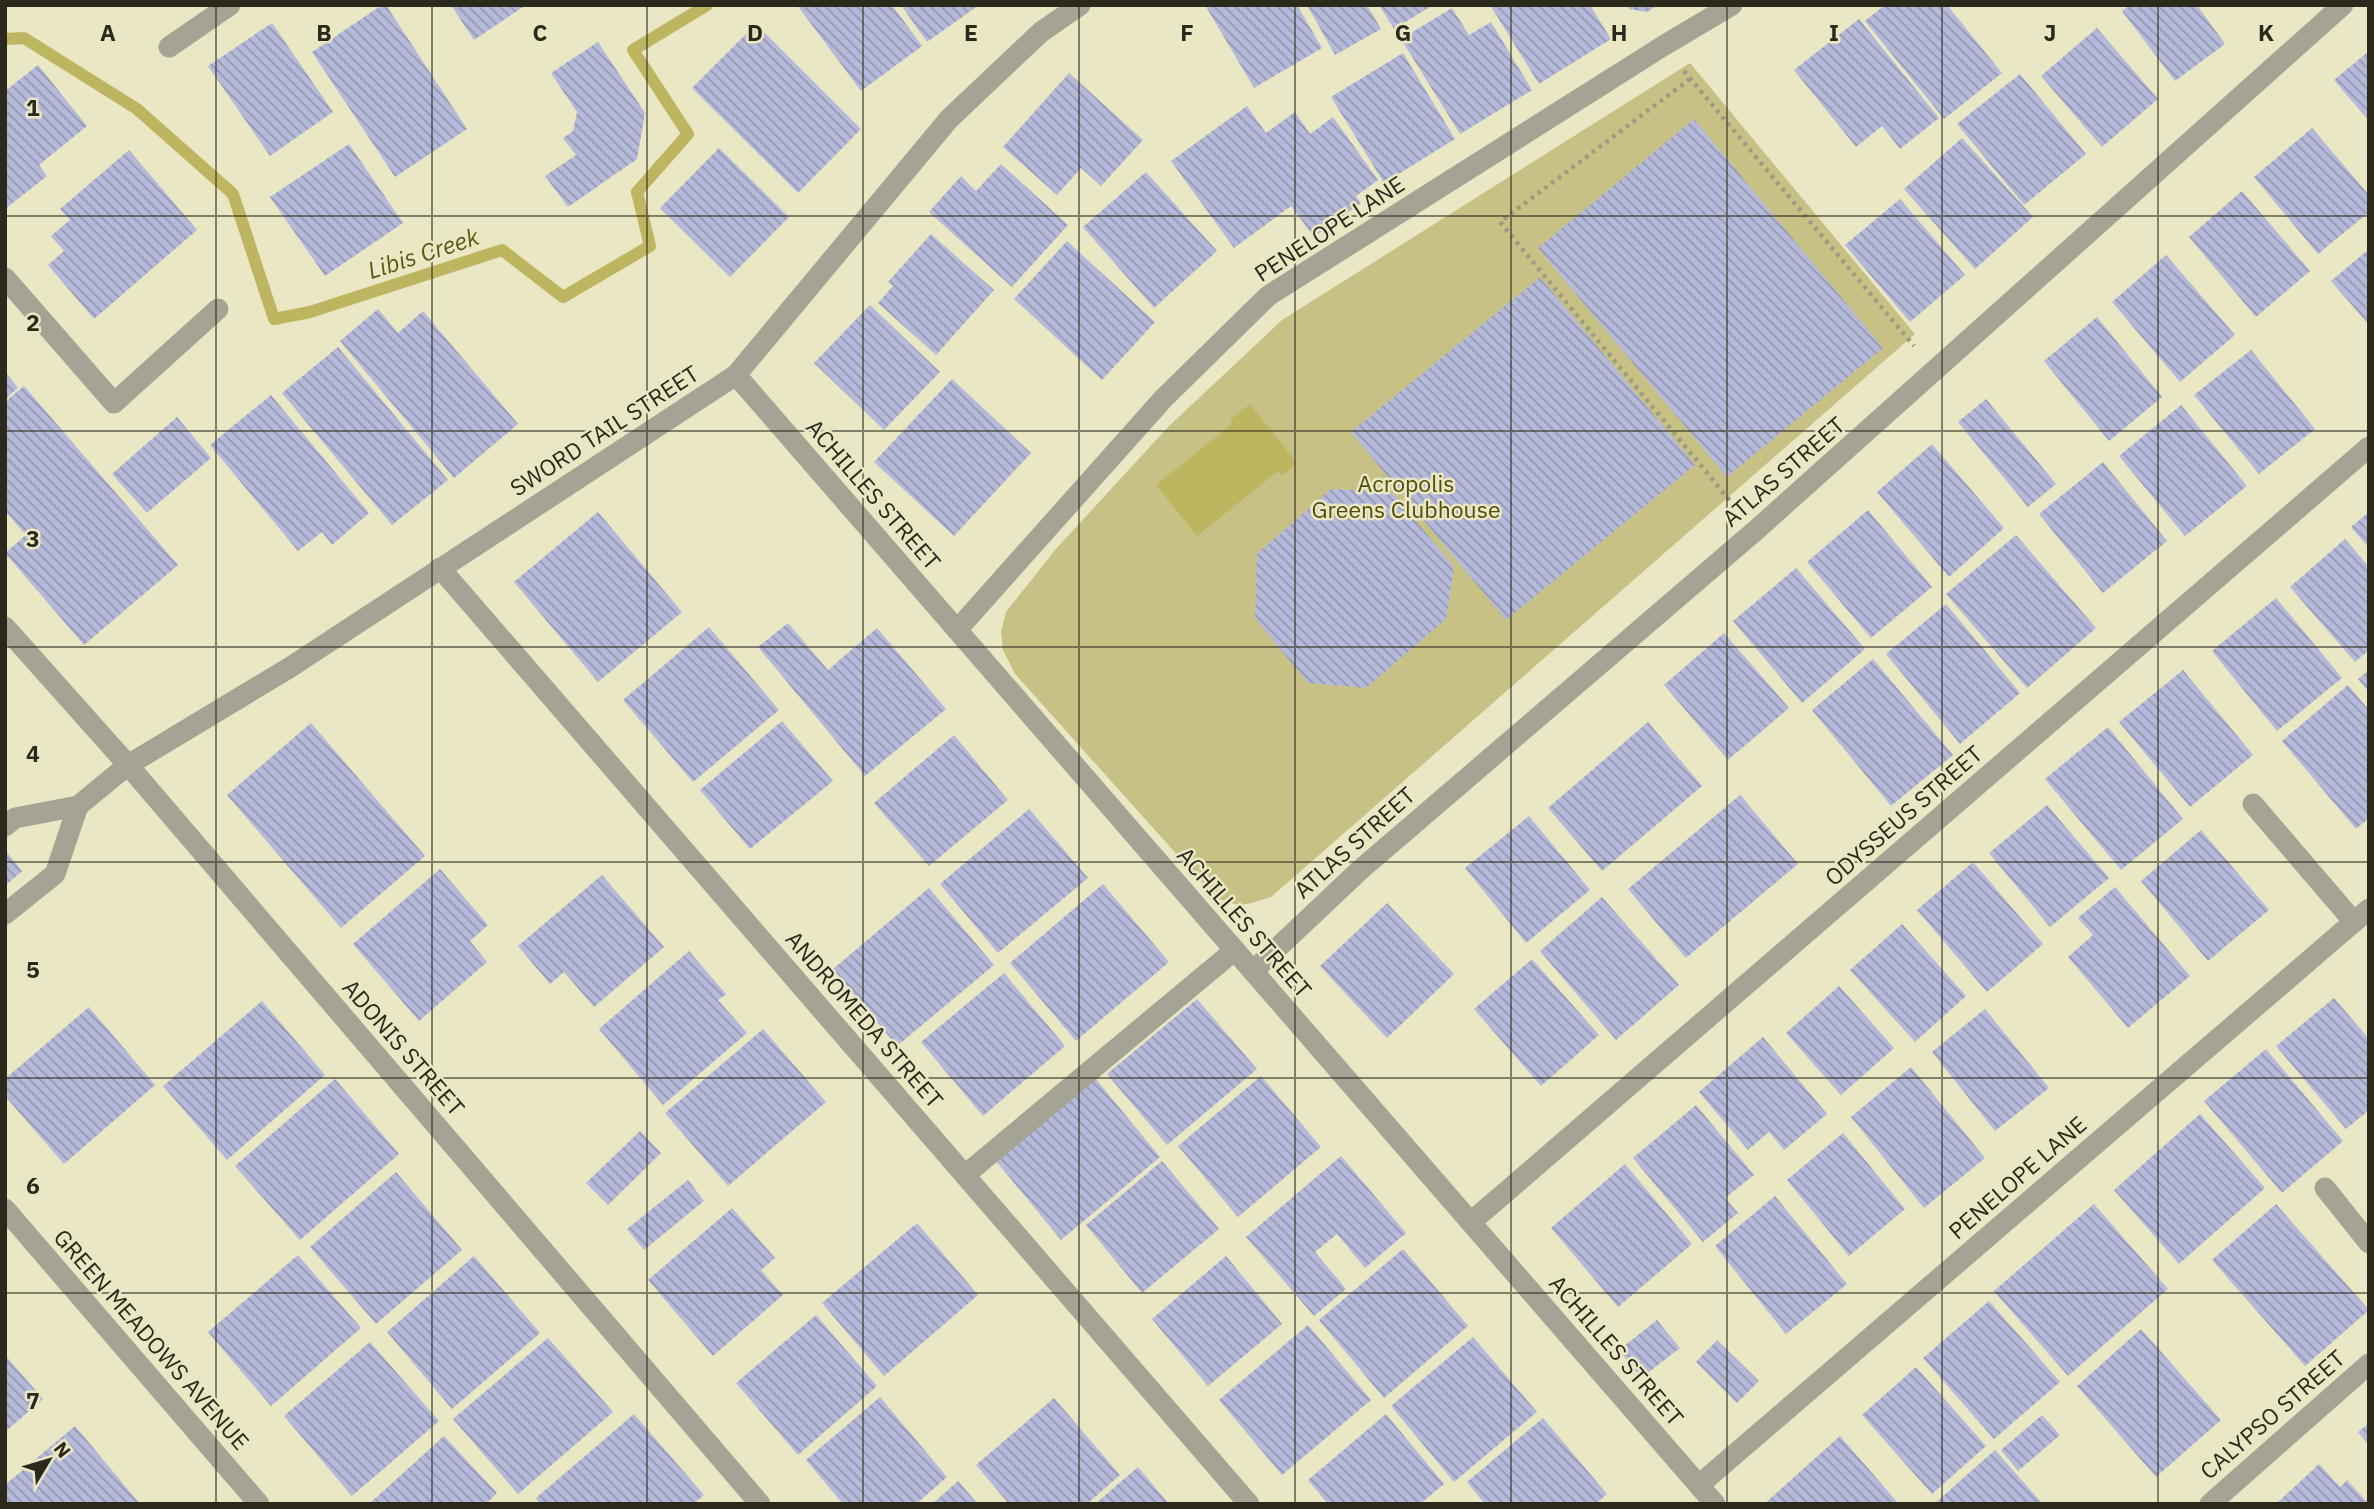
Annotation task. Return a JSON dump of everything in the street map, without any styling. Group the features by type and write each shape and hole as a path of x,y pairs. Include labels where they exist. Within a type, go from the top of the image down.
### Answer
{"street":[{"path":"169,47 230,5"},
{"name":"SWORD TAIL STREET","path":"5,826 15,818 78,806 128,765 289,668 736,375 948,119 1041,32 1080,5"},
{"name":"PENELOPE LANE","path":"957,630 1163,399 1268,296 1732,5"},
{"name":"ATLAS STREET","path":"1253,971 1360,870 1755,531 2343,5"},
{"path":"5,278 114,403 218,309"},
{"name":"ACHILLES STREET","path":"736,375 1715,1504"},
{"name":"ODYSSEUS STREET","path":"1471,1222 2369,447"},
{"name":"ANDROMEDA STREET","path":"440,568 1250,1504"},
{"name":"ADONIS STREET","path":"5,627 128,765 760,1504"},
{"path":"2253,804 2361,916"},
{"path":"5,914 55,874 78,806"},
{"name":"PENELOPE LANE","path":"1699,1485 2361,916"},
{"path":"965,1175 1235,950"},
{"path":"2325,1188 2369,1243"},
{"name":"GREEN MEADOWS AVENUE","path":"5,1209 260,1504"},
{"name":"CALYPSO STREET","path":"2210,1504 2369,1364"}],"path":[{"path":"1663,46 1935,371"},
{"path":"1690,79 1500,222 1755,531"}],"green space":[{"name":"Acropolis Greens Clubhouse","path":"1690,63 1915,334 1271,897 1243,904 1215,897 1015,674 1003,650 1001,632 1006,612 1055,550 1169,426 1282,320"}],"shaded area":[{"path":"1250,404 1297,463 1282,475 1278,471 1197,536 1156,485 1232,424 1230,420"}],"building":[{"path":"382,5 386,5 467,129 395,177 312,52"},
{"path":"451,5 526,5 474,40"},
{"path":"797,5 892,5 922,46 861,91"},
{"path":"901,5 979,5 927,42"},
{"path":"1205,5 1297,5 1322,48 1254,88"},
{"path":"1307,5 1367,5 1381,29 1335,55"},
{"path":"1379,5 1433,5 1394,29"},
{"path":"1490,5 1590,5 1611,39 1539,84"},
{"path":"1627,5 1658,5 1647,12 1629,9"},
{"path":"1885,5 1947,5 2002,73 1944,119 1865,21"},
{"path":"2130,5 2197,5 2225,44 2175,81 2122,11"},
{"path":"1452,8 1469,35 1491,22 1532,90 1460,134 1401,39"},
{"path":"1859,19 1939,118 1900,149 1882,126 1856,147 1794,70"},
{"path":"272,23 333,112 270,156 208,66"},
{"path":"756,24 861,129 798,193 692,88"},
{"path":"2097,28 2158,99 2102,147 2041,76"},
{"path":"598,42 645,113 637,159 568,207 545,176 576,155 563,138 573,131 577,112 551,73"},
{"path":"2369,51 2369,121 2334,80"},
{"path":"1403,53 1455,139 1384,183 1331,97"},
{"path":"38,65 87,126 39,165 47,176 5,209 5,91"},
{"path":"1069,73 1143,140 1101,186 1081,168 1057,195 1003,147"},
{"path":"2020,74 2086,154 2024,205 1957,124"},
{"path":"1247,106 1266,133 1295,112 1310,134 1333,117 1378,180 1356,196 1361,203 1314,237 1291,206 1234,248 1171,161"},
{"path":"1694,119 1883,348 1727,477 1538,248"},
{"path":"2312,128 2369,195 2369,212 2318,254 2254,177"},
{"path":"1962,138 2033,217 1975,269 1904,189"},
{"path":"349,144 403,223 325,276 270,197"},
{"path":"719,148 789,217 730,277 660,208"},
{"path":"129,150 197,230 94,319 48,265 64,251 51,236 70,220 60,209"},
{"path":"1001,164 1068,225 1012,287 929,212 961,176 976,191"},
{"path":"1146,172 1217,251 1154,308 1083,227"},
{"path":"2242,191 2310,271 2256,317 2189,237"},
{"path":"1900,199 1965,275 1910,322 1845,245"},
{"path":"931,234 994,290 936,355 878,303 893,286 888,282"},
{"path":"1067,241 1155,322 1102,380 1014,299"},
{"path":"2369,249 2369,325 2331,281"},
{"path":"2166,255 2235,335 2180,382 2112,302"},
{"path":"1540,277 1695,465 1506,620 1351,432"},
{"path":"870,305 940,372 884,430 814,363"},
{"path":"378,309 398,333 423,311 518,424 454,478 340,341"},
{"path":"2097,317 2162,397 2109,441 2044,361"},
{"path":"338,347 448,480 392,525 282,393"},
{"path":"2251,350 2315,429 2259,474 2194,395"},
{"path":"5,372 18,388 5,399"},
{"path":"952,379 1031,453 954,536 874,462"},
{"path":"24,386 178,565 84,645 5,553 26,535 5,511 5,402"},
{"path":"271,395 369,513 332,545 322,532 298,551 210,445"},
{"path":"1986,399 2056,484 2028,507 1958,422"},
{"path":"2181,405 2247,486 2185,536 2119,456"},
{"path":"177,417 211,458 147,513 112,474"},
{"path":"1932,444 2004,528 1949,577 1877,492"},
{"path":"2103,462 2167,541 2103,593 2039,514"},
{"path":"1331,489 1392,492 1454,567 1446,619 1366,688 1308,683 1255,618 1257,554"},
{"path":"1868,510 1932,587 1871,638 1807,562"},
{"path":"598,512 682,612 598,682 514,582"},
{"path":"2369,512 2369,548 2351,527"},
{"path":"2016,535 2096,628 2027,688 1946,594"},
{"path":"2345,539 2369,567 2369,650 2355,662 2290,587"},
{"path":"1796,568 1865,649 1802,703 1733,621"},
{"path":"2276,598 2342,678 2277,731 2212,651"},
{"path":"1946,604 2020,693 1960,744 1886,654"},
{"path":"788,623 828,670 877,628 946,709 865,776 758,647"},
{"path":"709,627 779,710 693,782 623,700"},
{"path":"1724,633 1789,708 1728,760 1664,685"},
{"path":"1873,659 1953,755 1891,806 1812,710"},
{"path":"2183,670 2253,755 2190,807 2119,722"},
{"path":"2369,670 2369,692 2358,679"},
{"path":"2348,685 2369,710 2369,818 2356,829 2282,741"},
{"path":"782,721 833,781 750,849 700,790"},
{"path":"1648,722 1702,786 1602,871 1548,808"},
{"path":"311,723 425,856 341,928 227,795"},
{"path":"2108,727 2183,819 2121,870 2045,779"},
{"path":"954,735 1008,800 929,866 874,803"},
{"path":"1740,795 1798,864 1686,958 1628,889"},
{"path":"2047,805 2109,878 2050,927 1989,853"},
{"path":"1029,809 1088,878 998,953 940,884"},
{"path":"1529,816 1590,890 1526,943 1465,868"},
{"path":"2201,830 2269,910 2208,961 2141,881"},
{"path":"5,850 22,871 5,886"},
{"path":"1973,862 2043,944 1987,992 1917,910"},
{"path":"440,869 488,925 470,941 487,962 419,1021 353,944"},
{"path":"602,875 664,947 594,1007 564,972 550,984 518,946"},
{"path":"1103,884 1169,962 1076,1041 1010,963"},
{"path":"2115,887 2190,976 2128,1028 2068,957 2093,935 2078,918"},
{"path":"929,888 994,965 897,1046 833,969"},
{"path":"1602,897 1679,985 1616,1040 1540,951"},
{"path":"1387,903 1454,974 1387,1038 1320,966"},
{"path":"1902,924 1966,996 1915,1042 1850,970"},
{"path":"689,951 726,994 718,1000 747,1033 663,1105 599,1029"},
{"path":"1532,959 1599,1035 1541,1086 1474,1009"},
{"path":"1004,973 1065,1046 983,1116 921,1042"},
{"path":"1839,986 1894,1048 1841,1095 1786,1033"},
{"path":"2334,998 2369,1039 2369,1110 2346,1129 2276,1046"},
{"path":"1197,999 1257,1069 1167,1145 1107,1074"},
{"path":"262,1001 325,1075 227,1160 163,1086"},
{"path":"89,1007 155,1085 64,1164 5,1096 5,1079"},
{"path":"1985,1009 2049,1088 1995,1131 1932,1052"},
{"path":"763,1029 826,1102 728,1186 665,1113"},
{"path":"1763,1037 1827,1114 1784,1150 1769,1132 1748,1150 1699,1092"},
{"path":"2266,1049 2343,1141 2282,1193 2204,1101"},
{"path":"1911,1067 1985,1158 1924,1208 1851,1117"},
{"path":"1261,1076 1321,1147 1238,1217 1178,1146"},
{"path":"1095,1078 1160,1157 1061,1240 996,1161"},
{"path":"335,1079 399,1154 300,1240 235,1166"},
{"path":"1696,1105 1754,1175 1725,1198 1738,1213 1703,1242 1633,1158"},
{"path":"2200,1114 2265,1188 2179,1264 2114,1190"},
{"path":"640,1131 661,1153 608,1205 586,1183"},
{"path":"1843,1133 1905,1209 1849,1256 1787,1180"},
{"path":"1341,1156 1406,1233 1365,1268 1337,1234 1315,1252 1346,1289 1314,1316 1246,1237"},
{"path":"1162,1161 1219,1229 1142,1293 1086,1225"},
{"path":"1625,1164 1692,1244 1618,1307 1551,1228"},
{"path":"396,1172 462,1250 376,1324 310,1247"},
{"path":"688,1180 704,1201 644,1250 627,1229"},
{"path":"1775,1196 1847,1284 1786,1334 1715,1246"},
{"path":"2094,1204 2168,1289 2068,1376 1994,1291"},
{"path":"2276,1204 2369,1310 2305,1366 2212,1260"},
{"path":"732,1208 775,1258 761,1270 783,1295 713,1356 648,1280"},
{"path":"917,1223 978,1295 884,1376 822,1303"},
{"path":"1403,1249 1468,1326 1384,1398 1319,1320"},
{"path":"298,1255 361,1328 271,1406 208,1332"},
{"path":"474,1256 540,1333 452,1409 387,1332"},
{"path":"1226,1256 1282,1324 1208,1386 1152,1319"},
{"path":"1989,1301 2060,1382 1994,1439 1923,1358"},
{"path":"816,1315 877,1386 798,1455 736,1383"},
{"path":"1657,1320 1680,1348 1641,1378 1619,1350"},
{"path":"1308,1325 1371,1400 1282,1475 1219,1400"},
{"path":"2141,1329 2221,1420 2156,1477 2077,1386"},
{"path":"1473,1337 1537,1412 1454,1482 1391,1406"},
{"path":"548,1338 613,1412 518,1494 453,1419"},
{"path":"1717,1340 1759,1381 1737,1403 1696,1362"},
{"path":"370,1342 439,1421 352,1496 284,1416"},
{"path":"5,1355 43,1399 5,1432"},
{"path":"1916,1367 1986,1446 1932,1494 1862,1415"},
{"path":"880,1397 947,1477 916,1504 843,1504 806,1460"},
{"path":"1054,1398 1120,1475 1087,1504 1009,1504 976,1465"},
{"path":"634,1414 704,1495 693,1504 540,1504 536,1498"},
{"path":"1386,1414 1444,1484 1420,1504 1328,1504 1308,1480"},
{"path":"2042,1415 2060,1435 2018,1471 2001,1450"},
{"path":"1543,1418 1607,1494 1596,1504 1485,1504 1467,1482"},
{"path":"2369,1423 2369,1445 2358,1432"},
{"path":"75,1426 140,1504 5,1504 5,1485"},
{"path":"444,1436 497,1493 486,1504 369,1504"},
{"path":"1840,1436 1899,1504 1764,1504"},
{"path":"1995,1450 2043,1504 1934,1504"},
{"path":"2319,1464 2340,1487 2347,1480 2369,1504 2276,1504"},
{"path":"1138,1467 1169,1504 1095,1504"},
{"path":"958,1481 978,1504 932,1504"}],"waterway":[{"name":"Libis Creek","path":"5,39 24,38 137,109 233,194 274,319 310,312 502,250 563,297 650,246 637,192 688,134 633,50 707,5"}]}
